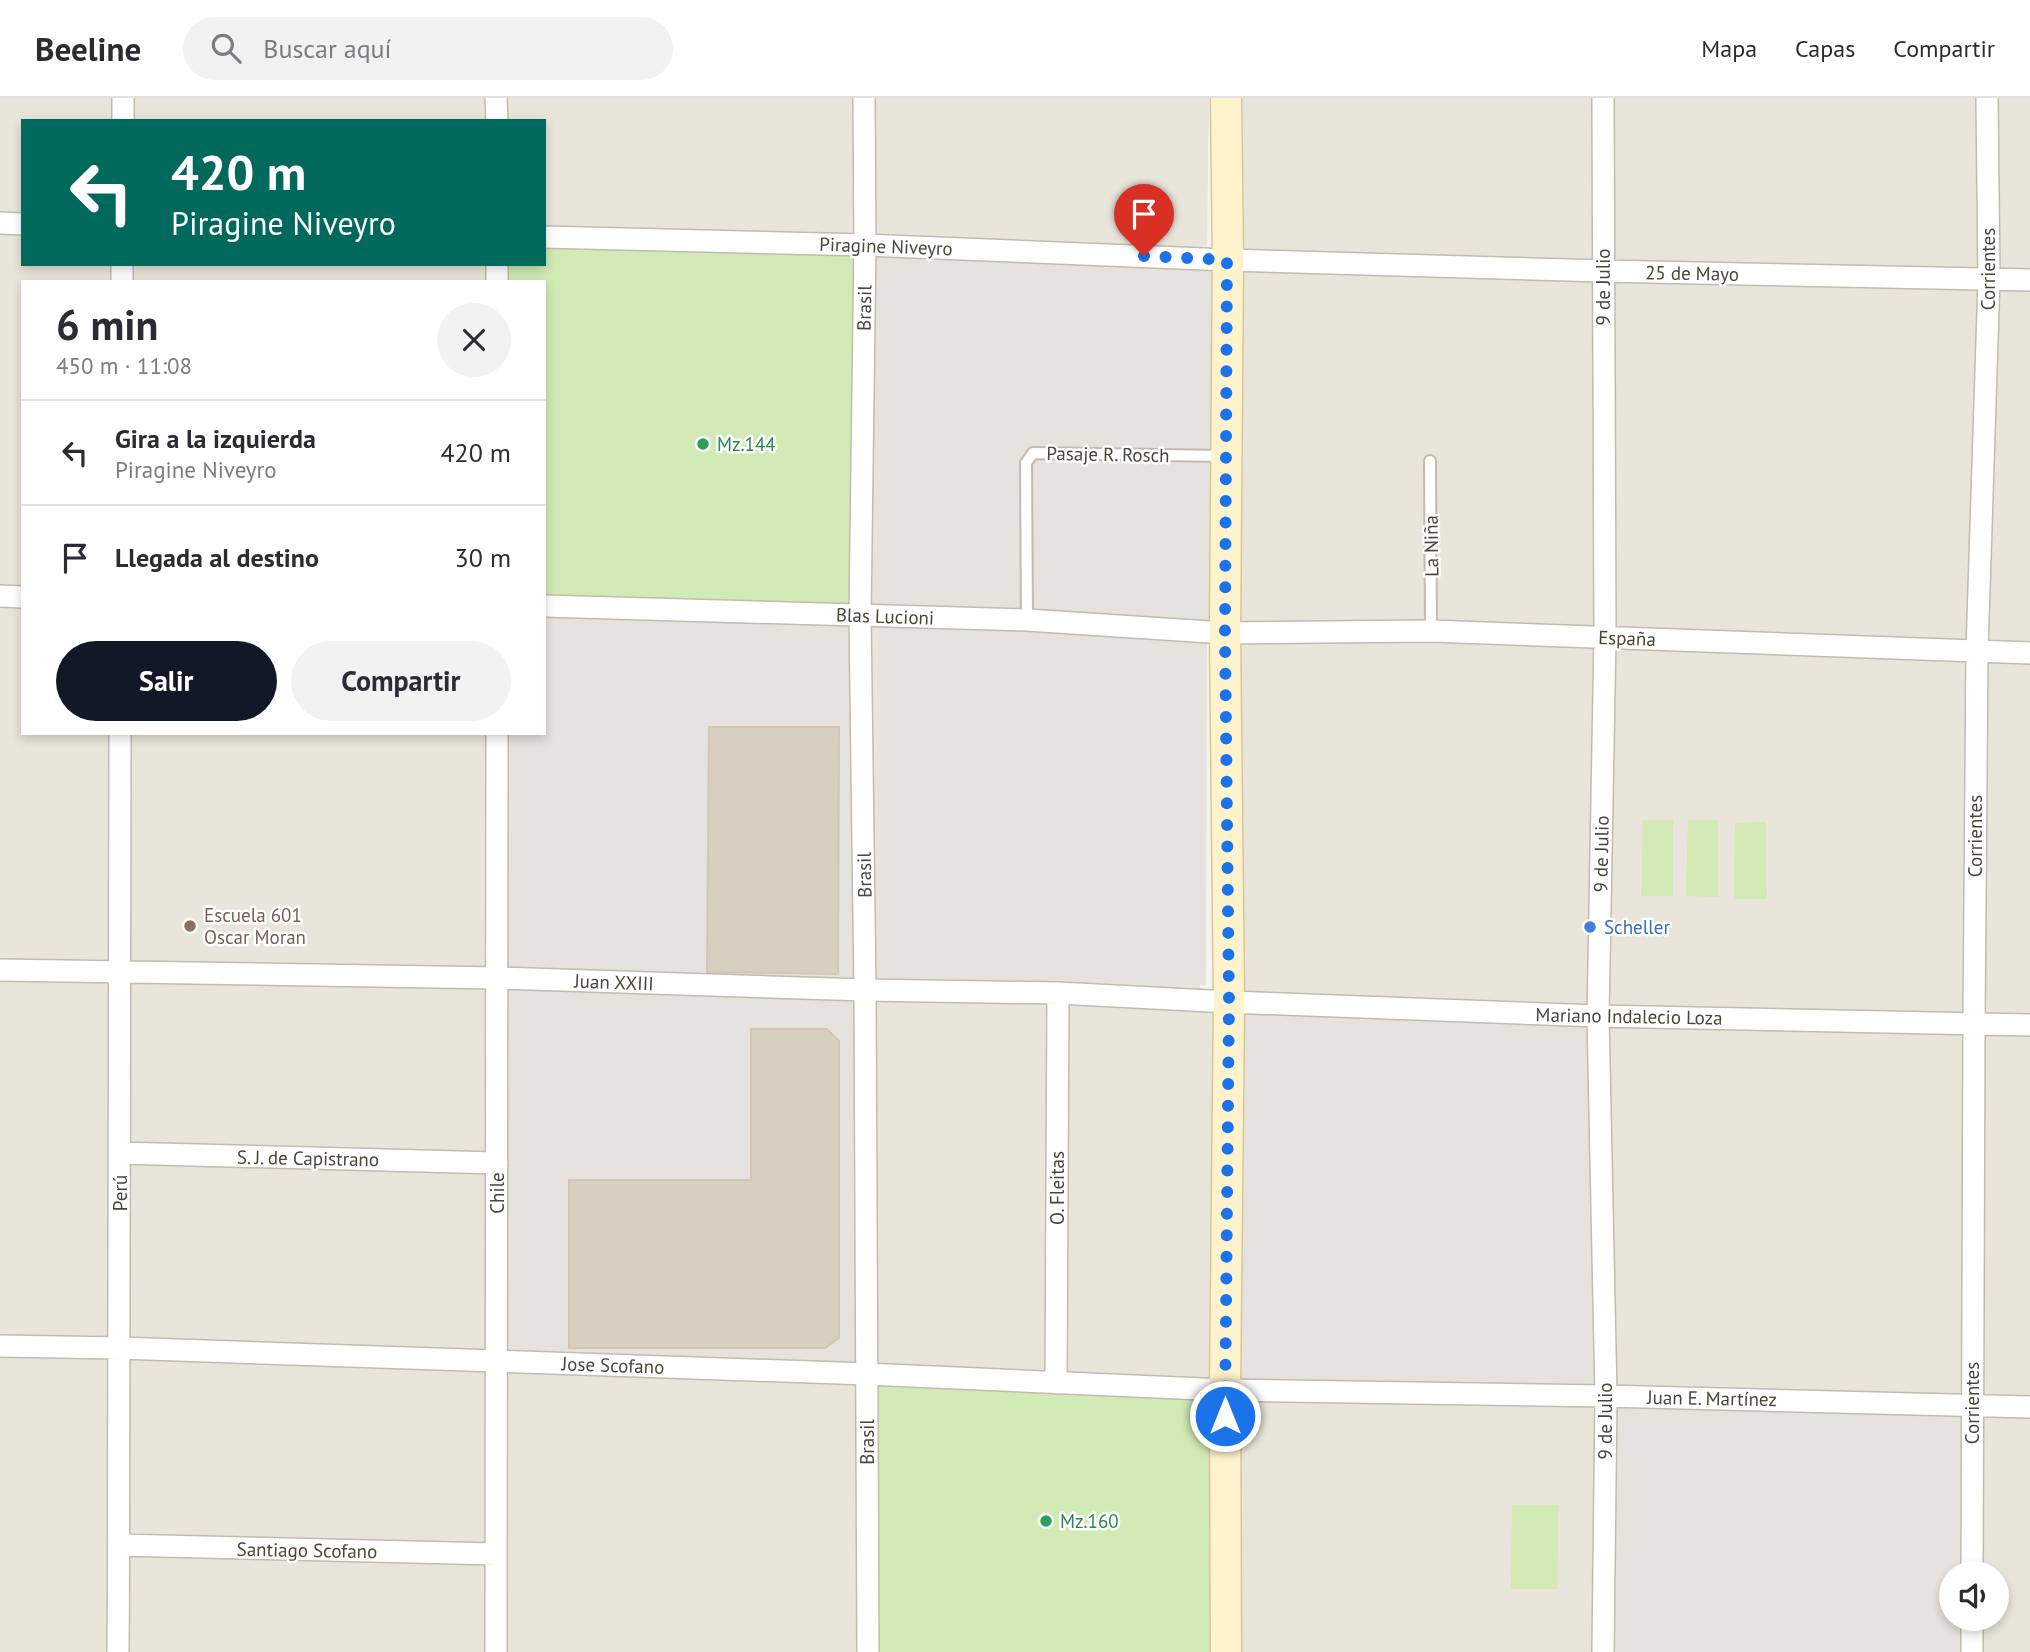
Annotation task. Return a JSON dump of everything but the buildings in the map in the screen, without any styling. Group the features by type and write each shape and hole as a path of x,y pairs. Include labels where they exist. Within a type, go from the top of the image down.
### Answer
{"street":[{"path":"123,98 123,119"},
{"path":"496,98 496,119"},
{"name":"Brasil","path":"864,98 865,245 860,615 865,990 868,1652"},
{"path":"1226,98 1225,633 1229,1002 1225,1390 1226,1652"},
{"name":"9 de Julio","path":"1602,98 1605,637 1598,1016 1606,1396 1603,1652"},
{"name":"Corrientes","path":"1972,1561 1973,1023 1977,651 1989,279 1987,98"},
{"path":"0,223 21,224"},
{"name":"Piragine Niveyro","path":"546,237 865,245 1227,260"},
{"name":"25 de Mayo","path":"1227,260 2030,280"},
{"path":"0,596 21,597"},
{"name":"Blas Lucioni","path":"546,606 1027,620 1225,633"},
{"name":"España","path":"1225,633 1432,631 2030,653"},
{"name":"Perú","path":"118,1652 120,735"},
{"name":"Chile","path":"496,1652 497,735"},
{"name":"Juan XXIII","path":"0,970 497,978 865,990 1058,993 1229,1002"},
{"name":"O. Fleitas","path":"1056,1382 1058,993"},
{"name":"Mariano Indalecio Loza","path":"1229,1002 1598,1016 2030,1025"},
{"name":"S. J. de Capistrano","path":"119,1153 497,1163"},
{"name":"Jose Scofano","path":"0,1346 867,1374 1225,1390"},
{"name":"Juan E. Martínez","path":"1225,1390 2030,1407"},
{"name":"Santiago Scofano","path":"119,1545 496,1554"},
{"path":"1972,1631 1972,1652"}],"lane":[{"name":"Pasaje R. Rosch","path":"1027,620 1026,463 1033,453 1227,456"},
{"name":"La Niña","path":"1430,461 1432,631"}],"shaded area":[{"path":"0,98 1209,98 1207,246 1202,246 1200,1000 1228,1002 1226,98 2030,98 2030,1652 0,1652"},
{"path":"865,245 1228,260 1225,633 861,615 867,1374 496,1361 497,735 546,735 546,604"},
{"path":"878,626 1207,640 1206,985 879,977"},
{"path":"1229,1002 1598,1016 1606,1395 1972,1405 1972,1561 1939,1561 1939,1631 1972,1631 1972,1652 1603,1652 1606,1396 1225,1390"}],"green space":[{"name":"Mz.144","path":"546,237 865,245 860,615 546,606 546,280 497,280 497,266 546,266"},
{"path":"1643,820 1673,820 1673,896 1641,896"},
{"path":"1688,820 1718,820 1718,897 1686,896"},
{"path":"1766,822 1767,899 1734,899 1735,823"},
{"name":"Mz.160","path":"867,1374 1225,1390 1226,1652 868,1652"},
{"path":"1512,1505 1559,1505 1557,1589 1511,1589"}],"place":[{"name":"Mz.144","path":"703,444"},
{"name":"Escuela 601 Oscar Moran","path":"190,926"},
{"name":"Scheller","path":"1590,927"},
{"name":"Mz.160","path":"1046,1521"}],"route":[{"path":"1144,256 1227,260 1225,633 1229,1002 1225,1416"}]}
